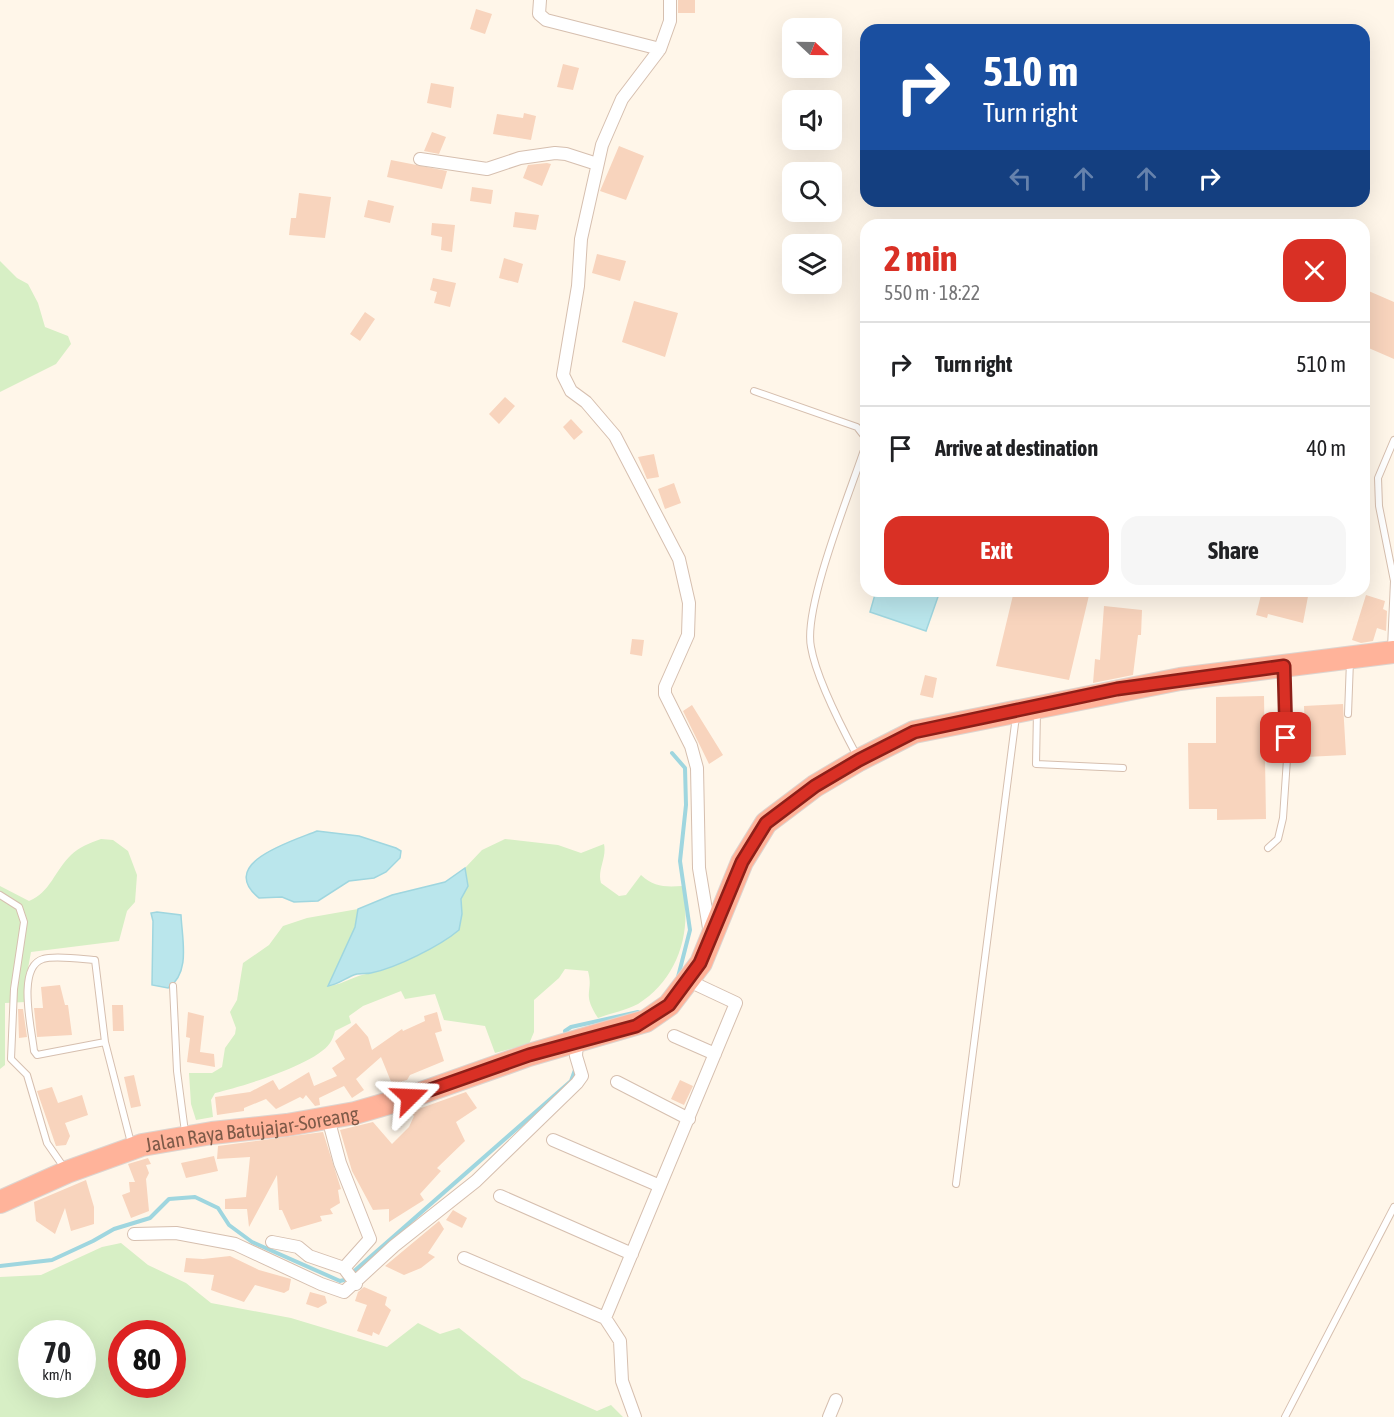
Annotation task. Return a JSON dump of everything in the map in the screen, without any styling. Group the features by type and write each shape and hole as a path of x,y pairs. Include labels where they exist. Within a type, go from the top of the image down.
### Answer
{"highway":[{"name":"Jalan Raya Batujajar-Soreang","path":"0,1202 67,1172 133,1149 186,1137 328,1118 383,1106 529,1055 646,1021 669,1005 689,981 711,938 742,862 766,823 815,786 914,732 1180,679 1392,652"}],"street":[{"path":"540,0 539,14 546,20 660,49"},
{"path":"670,0 670,21 660,49 622,99 597,164 581,239 578,286 564,380 571,391 586,402 615,436 679,559 689,603 688,635 665,687 665,694 691,746 697,768 699,868 711,938"},
{"path":"420,159 487,169 520,158 555,153 566,154 597,164"},
{"path":"605,1318 736,1003 689,981"},
{"path":"674,1036 715,1054"},
{"path":"350,1276 394,1246 476,1181 577,1083 582,1076 576,1056 577,1042"},
{"path":"617,1082 688,1119"},
{"path":"134,1234 176,1233 236,1244 344,1292 370,1239 340,1162 328,1118"},
{"path":"553,1140 660,1186"},
{"path":"500,1196 632,1254"},
{"path":"272,1242 298,1247 309,1256 350,1276"},
{"path":"464,1258 605,1318 620,1341 622,1381 635,1417"},
{"path":"829,1417 836,1400"}],"lane":[{"path":"754,391 857,427 860,431"},
{"path":"1392,652 1394,581 1379,506 1378,478 1394,440"},
{"path":"859,760 842,728 811,648 809,632 831,547 860,462"},
{"path":"1348,714 1351,685 1350,658"},
{"path":"1268,848 1278,839 1283,818 1287,759 1284,666"},
{"path":"1027,708 1035,764 1123,768"},
{"path":"956,1184 1027,708"},
{"path":"0,895 18,907 24,922 14,989 11,1059 27,1075 47,1143 67,1172"},
{"path":"105,1042 37,1055 27,980 32,965 43,958 95,960 105,1042 133,1149"},
{"path":"173,986 177,1071 186,1137"},
{"path":"1285,1417 1394,1207"}],"green space":[{"path":"0,261 17,278 28,284 38,303 45,327 68,336 71,344 56,364 0,392"},
{"path":"101,839 113,840 128,851 137,875 135,902 127,911 119,941 31,952 25,985 26,1002 5,1003 5,1065 0,1069 0,886 29,901 42,893 74,852"},
{"path":"505,839 558,845 581,853 604,844 601,883 619,896 626,895 641,875 650,882 660,885 682,886 685,920 679,952 672,968 652,994 634,1006 598,1018 590,1003 588,971 565,969 559,978 534,1000 534,1032 529,1044 495,1053 485,1026 444,1020 435,994 405,999 401,991 363,1006 349,1016 351,1023 335,1031 330,1043 309,1059 276,1074 215,1093 211,1100 213,1117 196,1120 191,1104 189,1073 212,1073 222,1067 225,1048 235,1034 236,1028 230,1012 237,1000 243,963 269,945 283,926 307,918 358,909 355,927 328,986 373,973 462,914 461,899 467,886 465,868 482,850"},
{"path":"121,1243 148,1265 186,1283 211,1303 291,1318 387,1347 418,1323 440,1334 459,1328 522,1378 597,1411 611,1405 623,1417 0,1417 0,1277 41,1275 102,1247"}],"water":[{"path":"874,597 938,597 926,631 870,612"},
{"path":"317,831 359,836 396,848 401,851 400,858 386,872 374,878 349,881 318,901 294,902 282,897 259,898 248,885 247,874 252,864 277,847"},
{"path":"465,868 468,886 461,899 462,914 459,930 417,956 381,970 357,974 328,986 355,927 358,909 392,895 445,882"},
{"path":"151,913 181,915 184,955 180,974 168,988 152,985 153,921"}],"building":[{"path":"678,0 695,0 695,13 678,13"},
{"path":"476,9 492,14 485,34 470,29"},
{"path":"563,64 579,68 573,90 557,87"},
{"path":"431,83 454,87 451,108 427,103"},
{"path":"524,113 536,116 531,140 493,134 497,114 523,118"},
{"path":"432,132 446,137 439,154 424,151"},
{"path":"619,146 644,156 626,200 600,191"},
{"path":"391,160 447,171 442,189 387,177"},
{"path":"551,164 542,186 523,178 528,165"},
{"path":"472,187 493,190 491,204 470,201"},
{"path":"299,193 331,197 325,238 289,235 291,218 296,218"},
{"path":"368,200 394,206 390,223 364,217"},
{"path":"515,212 539,215 536,230 513,227"},
{"path":"432,223 455,225 452,252 441,250 442,237 431,235"},
{"path":"597,254 626,261 620,281 592,273"},
{"path":"504,258 523,264 518,283 499,278"},
{"path":"433,278 456,283 450,307 434,303 437,292 430,290"},
{"path":"1370,292 1394,302 1394,359 1370,349"},
{"path":"634,301 678,313 665,357 622,342"},
{"path":"365,312 375,319 360,341 350,334"},
{"path":"505,397 515,406 499,424 489,414"},
{"path":"571,419 583,432 574,440 563,427"},
{"path":"654,454 659,477 647,479 638,457"},
{"path":"674,483 681,503 665,509 658,489"},
{"path":"1013,597 1089,597 1069,680 996,666"},
{"path":"1260,597 1308,597 1303,623 1268,614 1267,618 1256,615"},
{"path":"1365,597 1385,601 1383,609 1387,611 1386,631 1377,628 1373,641 1361,643 1352,640"},
{"path":"1104,606 1142,610 1141,635 1138,635 1133,675 1093,683 1095,659 1100,660"},
{"path":"632,639 644,640 642,656 630,654"},
{"path":"925,675 937,678 933,698 920,695"},
{"path":"1264,696 1266,819 1217,820 1217,809 1189,809 1188,743 1216,743 1216,697"},
{"path":"1343,704 1346,755 1306,757 1304,706"},
{"path":"692,705 723,755 709,764 683,711"},
{"path":"60,985 65,1005 68,1005 72,1035 37,1037 34,1008 43,1008 41,987"},
{"path":"112,1005 123,1005 124,1031 113,1031"},
{"path":"18,1009 23,1009 27,1037 19,1038"},
{"path":"188,1012 204,1016 200,1052 214,1054 215,1067 187,1062 190,1038 186,1037"},
{"path":"437,1012 442,1031 435,1033 444,1061 410,1075 407,1080 392,1084 381,1057 356,1079 364,1090 352,1098 344,1086 319,1098 320,1105 315,1106 306,1095 303,1099 300,1097 276,1109 266,1099 244,1108 244,1111 217,1115 215,1097 250,1092 273,1080 279,1090 309,1072 314,1086 337,1076 332,1068 345,1059 335,1041 356,1023 368,1037 372,1050 402,1029 403,1031 425,1021 424,1016"},
{"path":"134,1075 141,1106 131,1108 124,1077"},
{"path":"680,1080 693,1086 684,1105 671,1099"},
{"path":"52,1087 58,1103 82,1095 88,1115 65,1123 70,1136 66,1145 56,1146 37,1091"},
{"path":"466,1092 477,1108 456,1122 465,1141 437,1168 441,1171 420,1194 424,1200 389,1222 389,1209 373,1210 352,1171 340,1130 373,1122 392,1144 409,1127 414,1116 410,1112"},
{"path":"323,1132 341,1189 338,1190 340,1203 330,1209 333,1214 320,1216 322,1221 291,1230 282,1210 279,1210 277,1175 249,1227 247,1209 225,1209 225,1199 246,1197 250,1157 217,1159 218,1146"},
{"path":"214,1156 218,1171 186,1178 181,1163"},
{"path":"148,1158 151,1164 146,1165 149,1173 146,1179 149,1211 131,1218 122,1195 130,1192 129,1182 135,1182 128,1164"},
{"path":"86,1180 94,1207 94,1224 71,1231 65,1208 55,1234 36,1221 34,1202"},
{"path":"453,1210 467,1218 462,1228 446,1220"},
{"path":"439,1221 444,1229 428,1253 435,1257 421,1268 404,1275 385,1266"},
{"path":"230,1256 259,1270 291,1279 289,1290 284,1293 255,1285 244,1302 211,1290 214,1275 184,1272 186,1258"},
{"path":"364,1287 387,1297 385,1305 391,1310 379,1335 373,1332 372,1336 357,1331 367,1305 355,1301 358,1292"},
{"path":"310,1292 325,1296 327,1303 318,1308 306,1304"}],"waterway":[{"path":"672,753 685,768 686,805 680,861 690,930 678,977"},
{"path":"566,1035 565,1031 571,1027 638,1012"},
{"path":"0,1266 52,1260 114,1229 150,1218 169,1199 195,1197 218,1208 229,1225 252,1242 340,1281 344,1280 571,1081 575,1070"}],"route":[{"path":"410,1097 529,1055 636,1026 669,1005 689,981 700,963 742,862 766,823 815,786 914,732 1117,689 1284,666 1286,738"}]}
